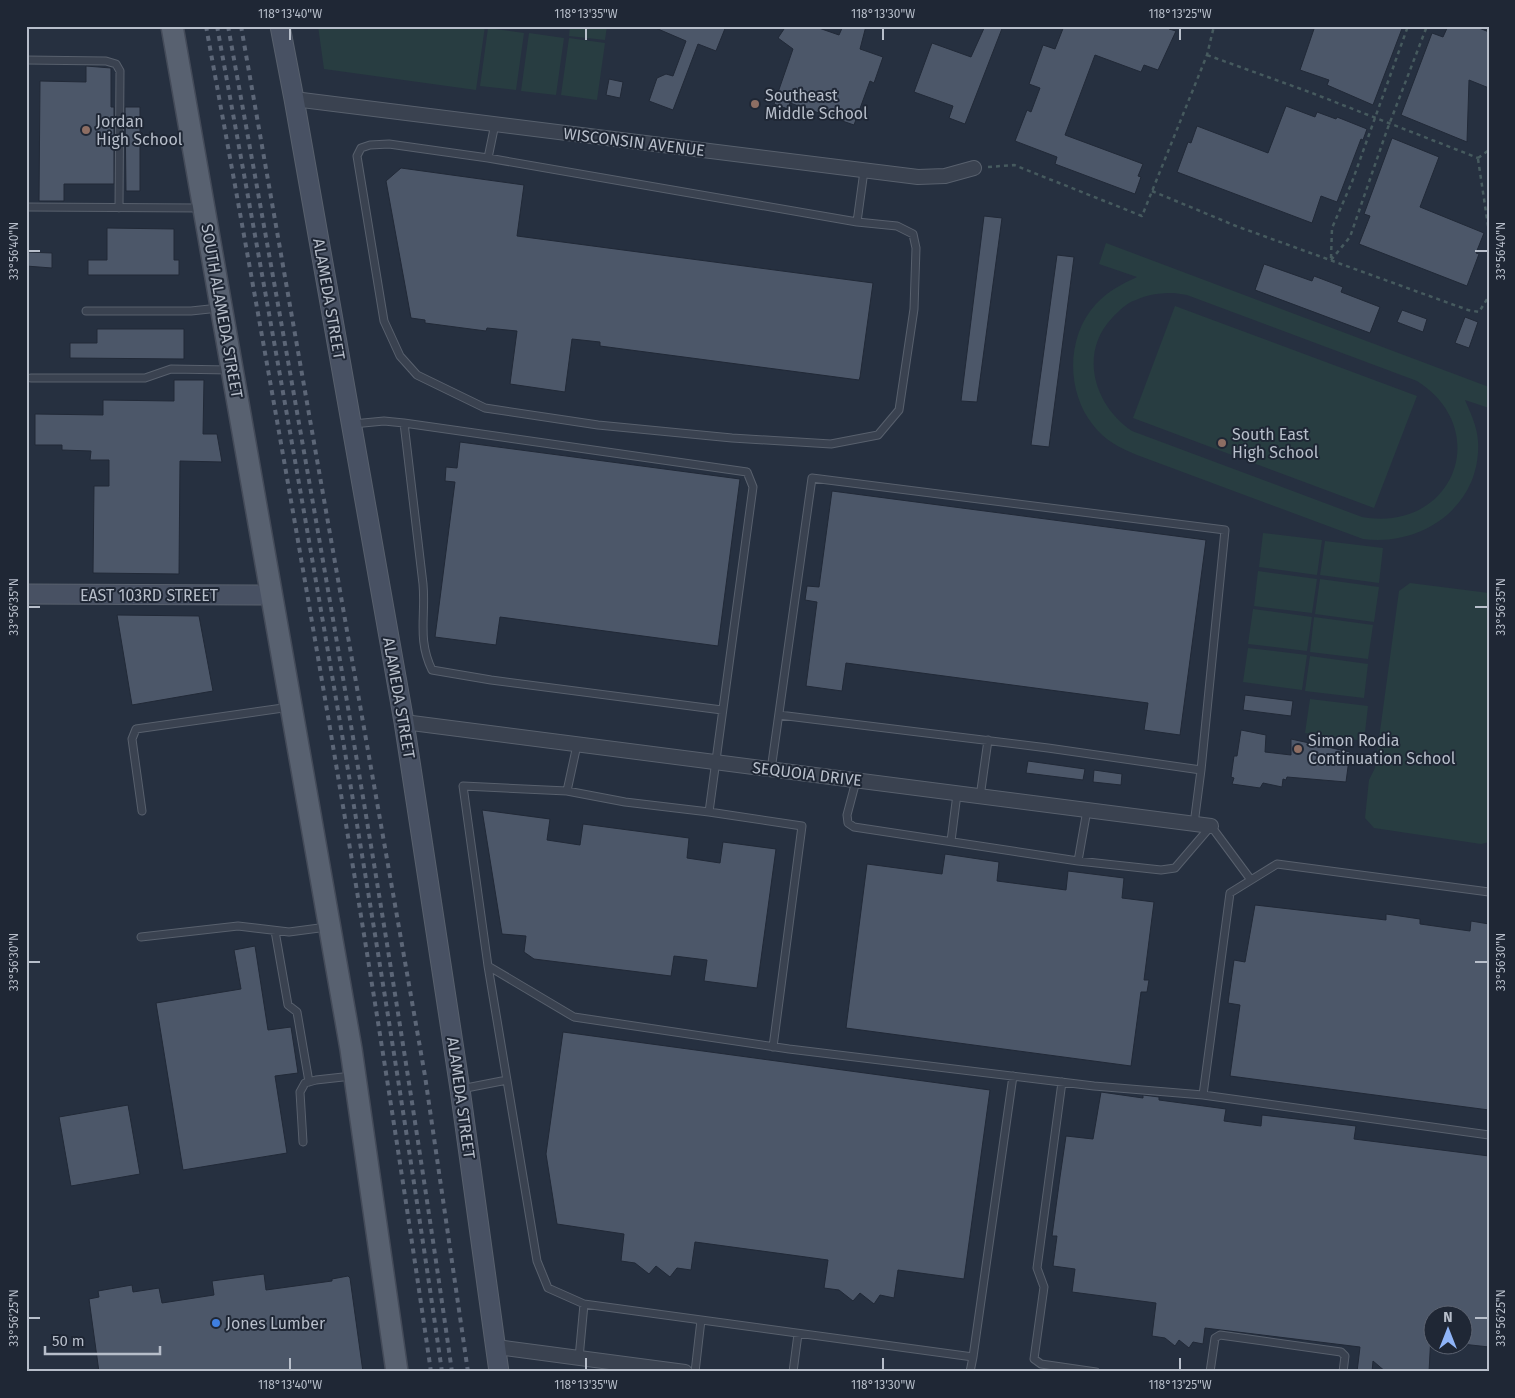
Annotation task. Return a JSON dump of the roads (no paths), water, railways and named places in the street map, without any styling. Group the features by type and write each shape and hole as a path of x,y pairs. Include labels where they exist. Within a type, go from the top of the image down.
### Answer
{"main road":[{"name":"SOUTH ALAMEDA STREET","path":"172,26 272,595"},
{"path":"272,595 293,707 355,1076 396,1372"}],"street":[{"name":"ALAMEDA STREET","path":"280,26 404,722 460,1089 499,1372"},
{"name":"WISCONSIN AVENUE","path":"294,99 918,177 945,176 974,168"},
{"name":"EAST 103RD STREET","path":"26,594 272,595"},
{"name":"SEQUOIA DRIVE","path":"404,722 1211,826"},
{"path":"497,1348 685,1372"}],"lane":[{"path":"26,60 106,61 116,64 120,71 119,208"},
{"path":"488,158 495,124"},
{"path":"389,144 488,158 856,222 897,226 913,234 916,248 914,309 899,410 878,435 830,444 732,438 598,425 485,408 418,375 400,356 389,336 384,321 357,156 361,148 370,145 389,144"},
{"path":"856,222 864,171"},
{"path":"26,207 204,208"},
{"path":"86,311 191,311 222,308"},
{"path":"31,378 145,378 171,369 233,370"},
{"path":"351,424 384,421 747,472 753,487 709,812"},
{"path":"404,424 423,586 422,635 424,654 432,670 452,675 722,710"},
{"path":"771,770 812,478 1225,530 1194,824"},
{"path":"142,811 132,739 136,729 293,707"},
{"path":"779,715 988,740 1201,770"},
{"path":"980,796 988,740"},
{"path":"567,791 577,745"},
{"path":"856,781 847,816 848,823 854,826 1078,861 1161,870 1174,868 1211,826 1251,880"},
{"path":"773,1047 802,826 625,802 567,791 463,786 488,966 537,1261 548,1288 584,1304 972,1358"},
{"path":"951,841 957,794"},
{"path":"1078,861 1087,810"},
{"path":"1203,1095 1230,893 1278,864 1489,892"},
{"path":"141,938 238,926 289,932 330,926"},
{"path":"275,930 288,1005 297,1012 308,1082"},
{"path":"488,966 574,1017 773,1047 1062,1082 1203,1095 1489,1135"},
{"path":"303,1142 300,1092 305,1083 355,1076"},
{"path":"970,1372 1013,1076"},
{"path":"460,1089 507,1080"},
{"path":"1062,1082 1037,1268 1044,1287 1034,1359 1041,1364 1096,1372"},
{"path":"579,1358 584,1304"},
{"path":"695,1372 701,1320"},
{"path":"793,1372 798,1334"},
{"path":"1210,1372 1215,1338 1220,1335 1341,1352 1345,1356 1343,1372"}],"railway":[{"path":"206,26 325,698 380,1034 431,1372"},
{"path":"217,26 336,698 391,1034 442,1372"},
{"path":"228,26 288,362 374,866 452,1372"},
{"path":"241,26 425,1076 468,1372"}],"place":[{"name":"Southeast Middle School","path":"755,104"},
{"name":"Jordan High School","path":"86,130"},
{"name":"South East High School","path":"1222,443"},
{"name":"Simon Rodia Continuation School","path":"1298,749"},
{"name":"Jones Lumber","path":"216,1323"}]}
